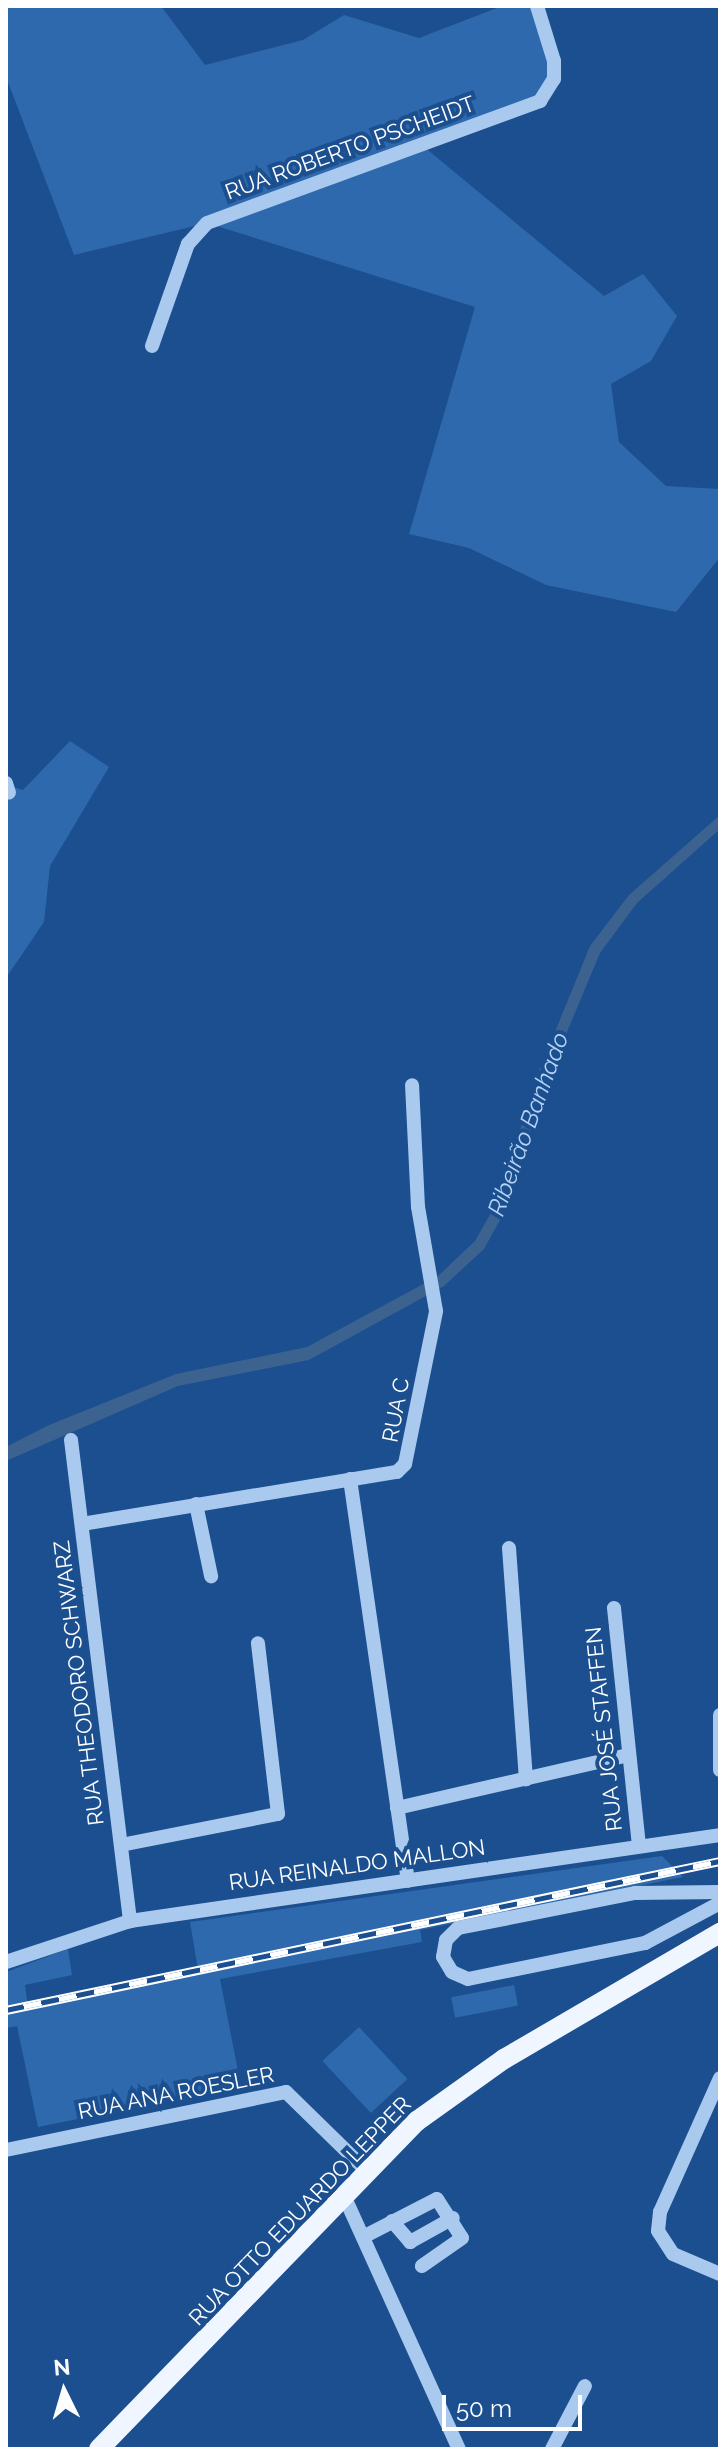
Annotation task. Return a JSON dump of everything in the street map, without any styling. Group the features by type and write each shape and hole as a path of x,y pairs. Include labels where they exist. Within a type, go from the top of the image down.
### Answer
{"main road":[{"name":"RUA OTTO EDUARDO LEPPER","path":"99,2449 440,2104 504,2059 720,1933"}],"street":[{"name":"RUA ROBERTO PSCHEIDT","path":"152,346 188,244 207,223 540,101 554,79 554,61 537,6"},
{"name":"RUA C","path":"82,1524 397,1472 410,1455 436,1297 418,1207 412,1085"},
{"name":"RUA THEODORO SCHWARZ","path":"71,1440 130,1921"},
{"path":"350,1479 408,1881"},
{"path":"196,1504 211,1576"},
{"path":"509,1548 526,1779"},
{"name":"RUA JOSÉ STAFFEN","path":"614,1608 639,1846"},
{"path":"121,1845 278,1814 258,1643"},
{"path":"720,1715 720,1770"},
{"path":"397,1808 629,1755"},
{"name":"RUA REINALDO MALLON","path":"6,1962 130,1921 720,1835"},
{"path":"720,1892 635,1893 458,1928 446,1940 443,1957 452,1972 468,1979 645,1943 720,1903"},
{"path":"720,2078 660,2212 660,2239 673,2254 720,2274"},
{"name":"RUA ANA ROESLER","path":"6,2150 286,2092 370,2174"},
{"path":"345,2198 459,2449"},
{"path":"363,2237 437,2199 462,2231 460,2244 422,2266"},
{"path":"392,2221 410,2242 453,2218"},
{"path":"552,2449 585,2386"}],"shaded area":[{"path":"6,6 161,6 205,65 303,40 344,15 419,38 502,6 537,6 554,61 548,94 423,146 604,296 643,274 677,316 651,361 611,384 619,442 666,486 720,489 720,557 676,612 546,585 469,548 409,534 475,307 207,223 74,255 6,77"},
{"path":"70,741 109,767 50,866 44,922 6,978 6,785 23,790"},
{"path":"662,1856 683,1877 420,1930 422,1942 220,1979 241,2086 38,2127 17,2026 6,2028 6,1972 68,1949 72,1975 25,1985 28,2006 198,1970 190,1922"},
{"path":"514,1985 518,2006 455,2018 451,1997"},
{"path":"359,2027 407,2079 371,2113 322,2061"}],"water":[{"name":"Ribeirão Banhado","path":"720,815 720,829 637,903 600,953 549,1075 506,1209 484,1249 444,1286 309,1360 178,1386 6,1461 6,1447 49,1425 176,1374 307,1347 438,1276 475,1241 496,1204 539,1071 590,946 629,895"}],"railway":[{"path":"6,2010 720,1861"}]}
